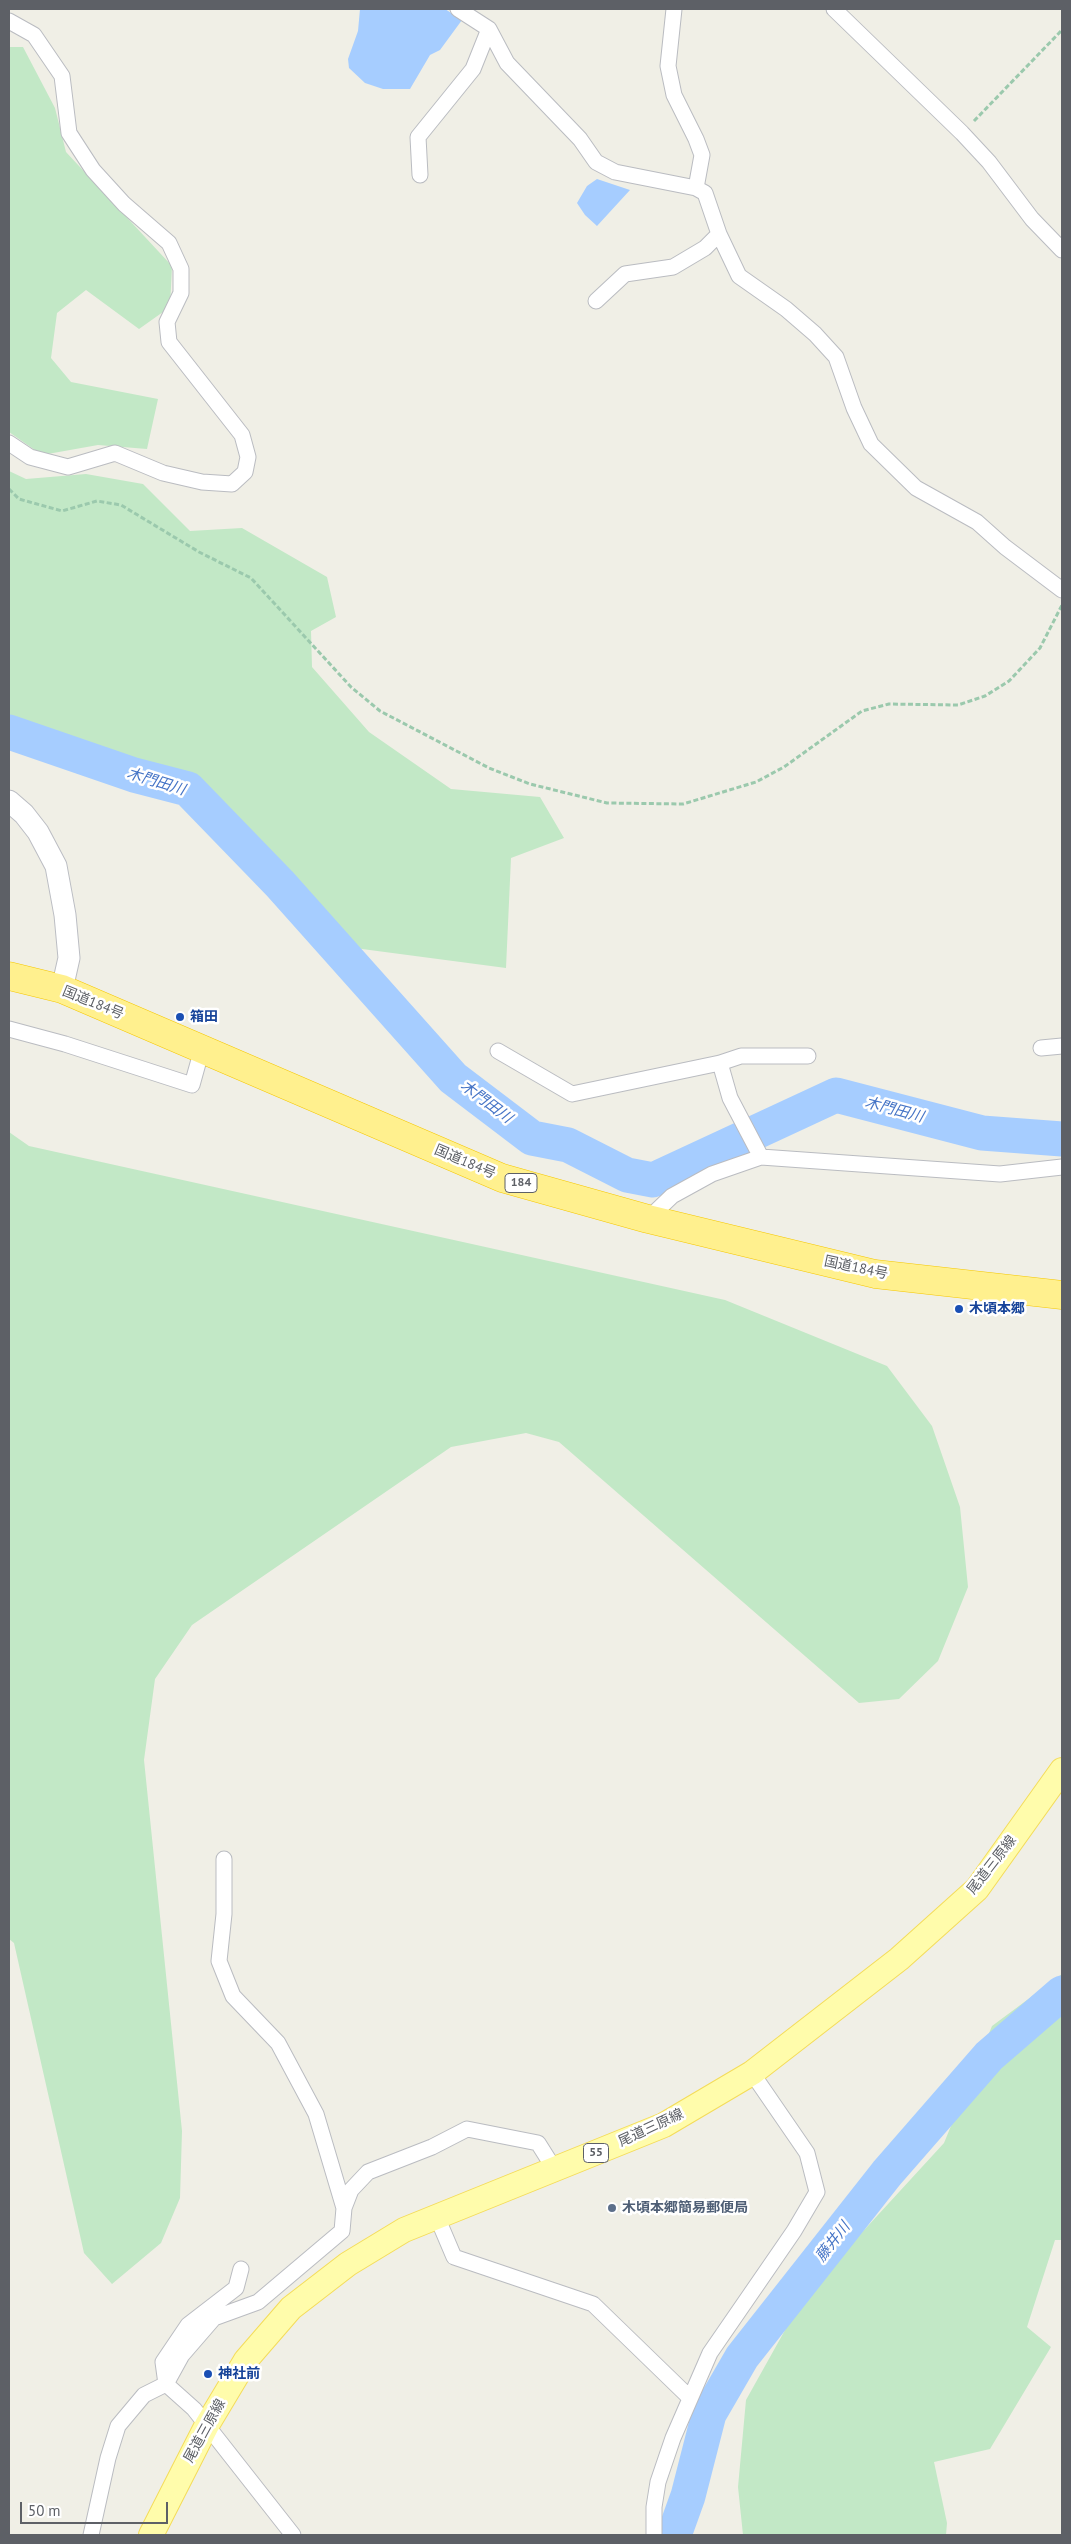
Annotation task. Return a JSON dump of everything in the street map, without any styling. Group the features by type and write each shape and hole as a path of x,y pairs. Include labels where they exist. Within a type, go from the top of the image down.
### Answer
{"highway":[{"name":"国道184号","path":"9,976 62,989 502,1178 648,1219 875,1274 1062,1295"}],"main road":[{"name":"尾道三原線","path":"151,2535 207,2425 246,2360 292,2308 348,2264 404,2230 664,2125 752,2073 899,1959 977,1889 1062,1770"}],"street":[{"path":"458,9 489,29 507,63 580,139 596,162 616,172 696,188 706,193 719,234 739,276 786,309 836,357 854,408 871,444 916,488 977,522 1062,590"},
{"path":"674,9 668,66 674,95 696,138 702,155 696,188"},
{"path":"834,9 962,133 989,162 1032,220 1062,250"},
{"path":"9,21 34,35 62,76 69,133 93,170 124,204 169,243 181,269 181,293 167,322 169,342 242,435 248,457 245,472 232,484 202,482 163,473 115,453 68,467 30,457 9,443"},
{"path":"420,175 418,137 473,69 489,29"},
{"path":"596,301 625,274 673,267 705,248 719,234"},
{"path":"9,801 24,814 38,832 56,866 65,915 69,958 62,989"},
{"path":"9,1029 65,1044 192,1085 202,1049"},
{"path":"1041,1048 1062,1046"},
{"path":"498,1051 572,1094 720,1063 741,1056 808,1056"},
{"path":"720,1063 730,1098 761,1158"},
{"path":"648,1219 672,1196 712,1174 761,1158 1000,1174 1062,1167"},
{"path":"224,1859 224,1914 219,1962 233,1996 278,2043 316,2114 344,2208"},
{"path":"654,2535 654,2507 658,2482 673,2438 710,2353 794,2232 817,2192 807,2153 752,2073"},
{"path":"91,2535 108,2458 118,2426 144,2395 166,2384 182,2355 214,2318 258,2302 342,2231 344,2208 351,2190 368,2172 432,2147 467,2129 538,2143 555,2170"},
{"path":"436,2217 454,2257 593,2304 690,2398"},
{"path":"242,2269 236,2288 188,2325 163,2362 166,2384 194,2409 293,2535"}],"path":[{"path":"962,133 1062,30"},
{"path":"9,489 19,499 62,511 97,501 120,505 199,552 251,578 351,686 380,711 489,768 530,784 607,802 683,804 756,782 784,767 862,711 889,704 958,705 985,696 1009,681 1040,648 1062,604"}],"green space":[{"path":"9,47 23,47 55,108 66,152 172,266 170,307 139,329 86,290 57,313 51,358 71,382 158,399 147,449 98,445 42,455 9,432"},
{"path":"9,471 26,479 86,474 143,484 190,531 242,528 327,577 336,617 311,631 312,667 369,732 451,789 540,797 564,838 511,858 506,968 347,947 205,783 60,736 9,725"},
{"path":"9,1132 29,1146 725,1300 887,1366 932,1426 960,1507 968,1587 938,1661 899,1699 859,1703 559,1442 526,1433 451,1447 192,1625 155,1679 144,1760 182,2131 180,2198 161,2243 112,2284 84,2253 14,1943 9,1939"},
{"path":"1062,1974 1062,2240 1055,2240 1027,2327 1051,2347 990,2449 934,2462 947,2523 946,2535 743,2535 738,2487 746,2400 789,2323 855,2240 944,2143 992,2026"}],"water":[{"path":"360,9 445,9 462,20 440,50 430,55 410,89 383,89 365,83 349,68 348,59 358,31"},
{"path":"597,179 630,190 597,226 585,215 577,203 587,186"}],"waterway":[{"name":"木門田川","path":"9,732 134,775 188,789 280,884 453,1078 532,1138 568,1145 627,1175 653,1180 836,1095 982,1133 1062,1139"},
{"name":"藤井川","path":"674,2535 688,2496 709,2414 742,2357 887,2173 989,2056 1062,1993"}],"place":[{"name":"箱田","path":"180,1017"},
{"name":"木頃本郷","path":"959,1309"},
{"name":"木頃本郷簡易郵便局","path":"612,2208"},
{"name":"神社前","path":"208,2374"}]}
